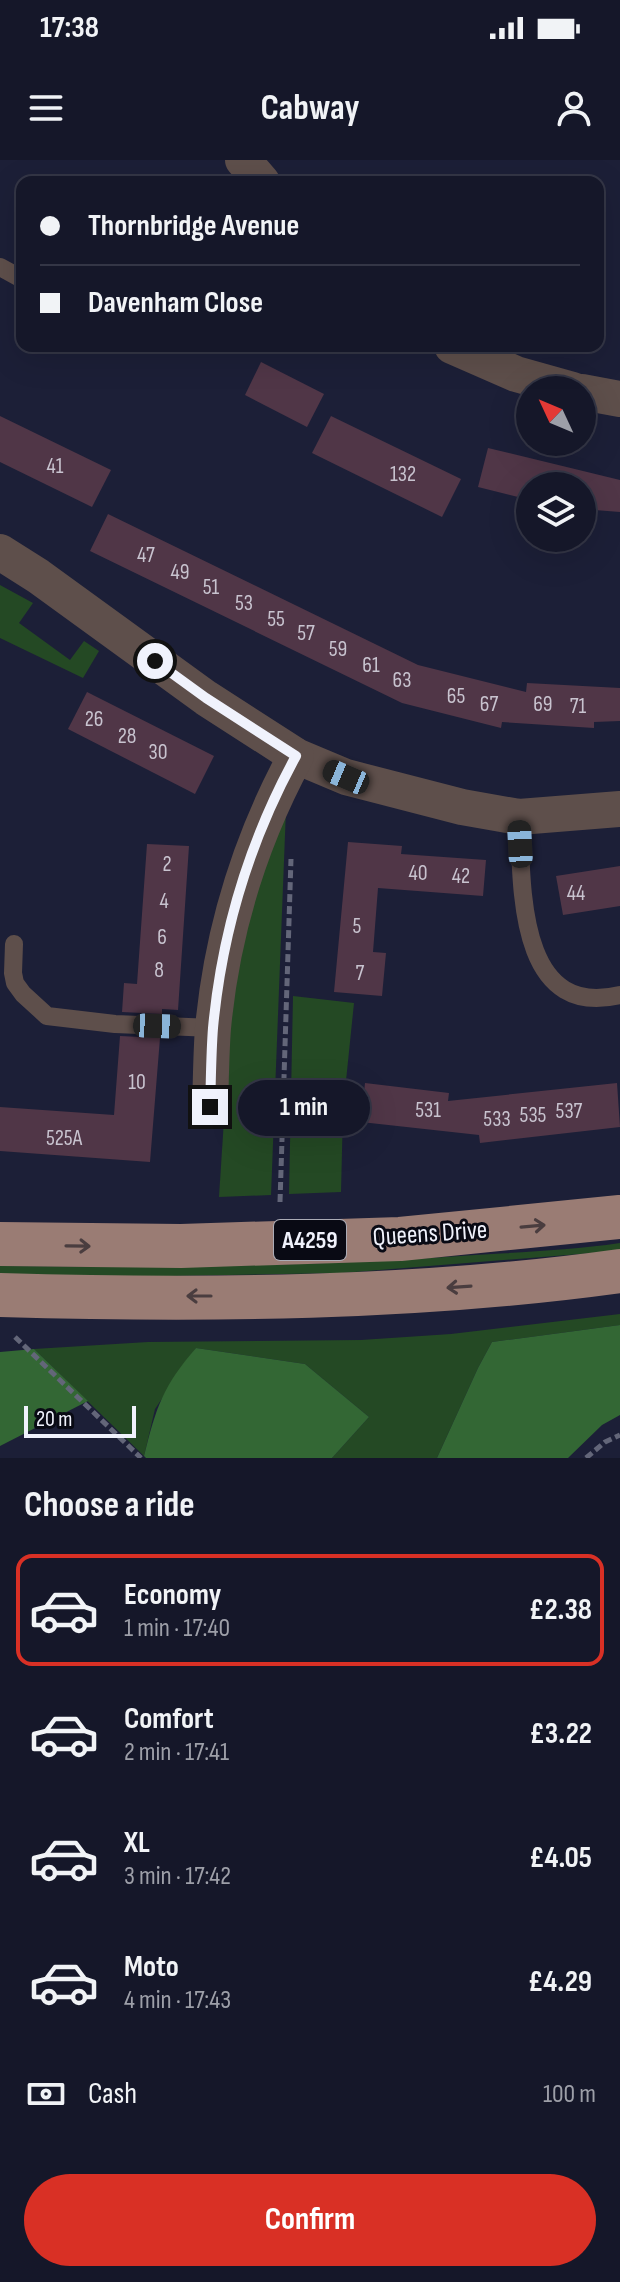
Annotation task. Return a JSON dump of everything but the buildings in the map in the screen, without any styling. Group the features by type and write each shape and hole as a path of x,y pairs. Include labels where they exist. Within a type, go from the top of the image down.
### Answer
{"main road":[{"name":"Queens Drive","path":"0,1244 181,1246 400,1239 620,1217"},
{"name":"Queens Drive","path":"4,1313 254,1296 410,1291 560,1280 620,1271"}],"street":[{"path":"243,160 257,176"},
{"path":"466,352 523,376"},
{"path":"596,395 620,399"},
{"path":"0,552 206,698 296,756 346,777 462,807 519,817 620,809"},
{"path":"210,1107 213,1028 226,943 242,879 269,808 296,756"}],"lane":[{"path":"519,817 523,898 538,961 564,989 577,997 600,1000 620,995"},
{"path":"14,944 15,983 47,1016 115,1024 213,1028"}],"path":[{"path":"280,1202 291,857"},
{"path":"4,1313 141,1458"},
{"path":"586,1458 605,1442 620,1435"}],"green space":[{"path":"0,585 33,603 19,623 70,660 84,641 99,651 83,678 0,638"},
{"path":"286,809 271,1195 219,1197 230,1026 241,947 254,890"},
{"path":"293,996 354,1003 343,1110 341,1192 289,1194"},
{"path":"620,1243 620,1250 605,1252 342,1273 114,1277 0,1274 0,1266 356,1262"},
{"path":"620,1314 620,1325 492,1342 437,1458 332,1458 369,1417 305,1364 196,1348 155,1409 144,1456 34,1349 148,1342 361,1340 451,1334"},
{"path":"620,1325 620,1415 602,1425 568,1458 437,1458 492,1342"},
{"path":"196,1348 305,1364 369,1417 332,1458 146,1458 148,1439 162,1398"},
{"path":"34,1349 88,1401 0,1446 0,1352"}],"route":[{"path":"155,661 296,756 254,845 226,943 213,1028 210,1107"}]}
